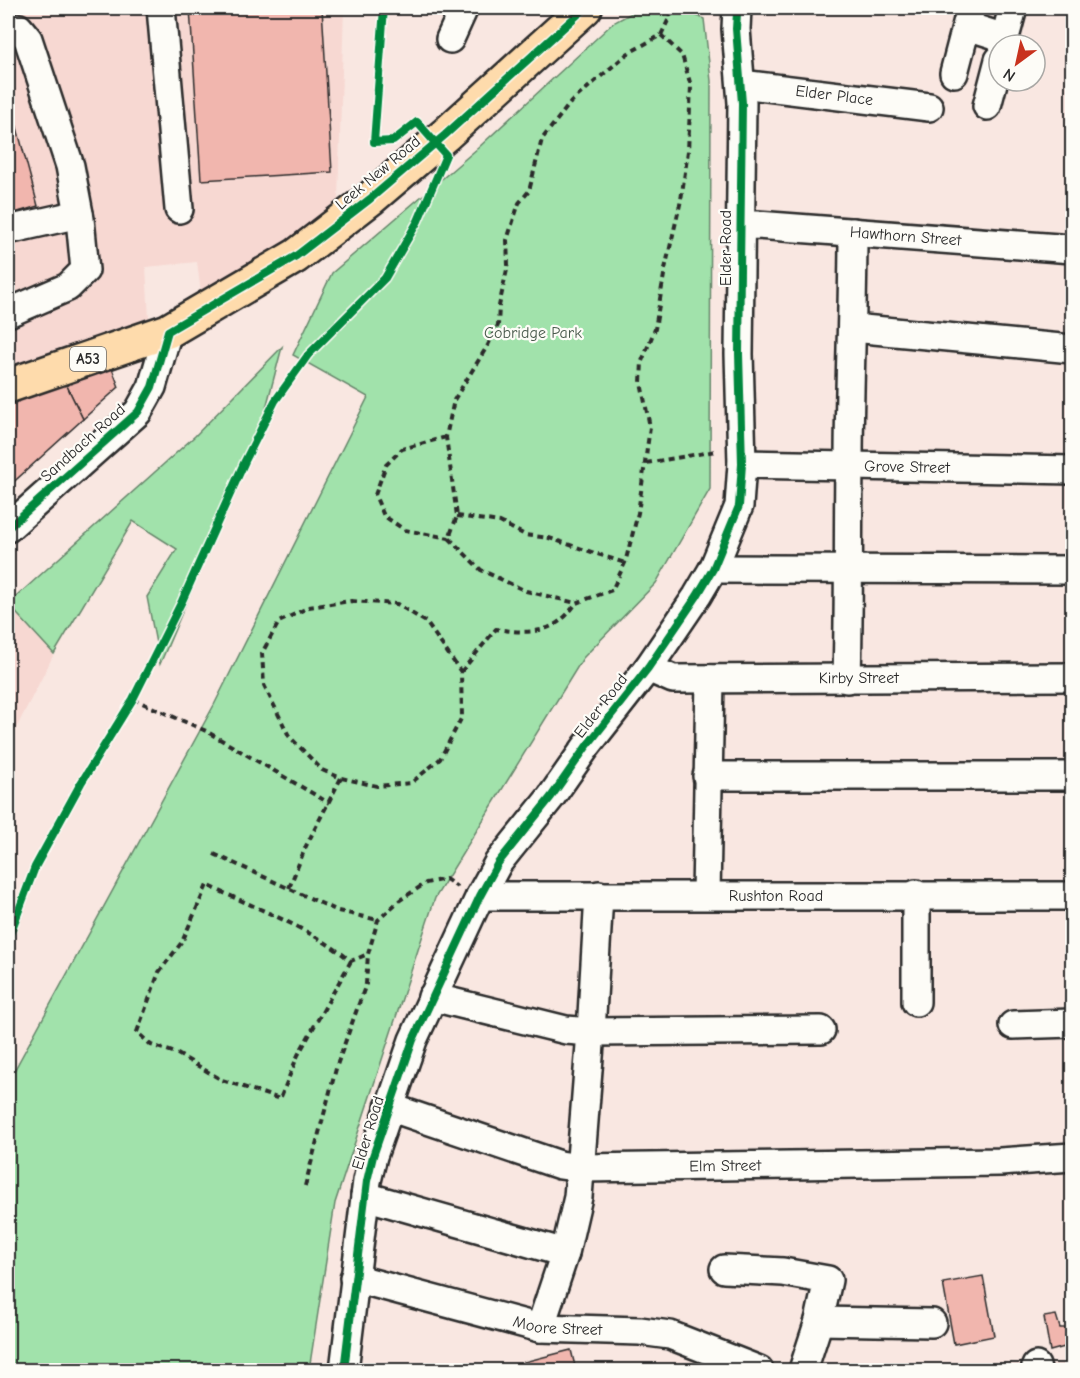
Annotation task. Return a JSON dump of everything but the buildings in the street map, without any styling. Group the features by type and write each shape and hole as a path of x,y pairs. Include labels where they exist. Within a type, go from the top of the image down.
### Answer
{"highway":[{"name":"Leek New Road","path":"8,386 168,331 296,256 370,199 445,135 585,8"}],"street":[{"path":"161,8 179,209"},
{"path":"450,39 464,8"},
{"path":"1006,33 1013,8"},
{"name":"Elder Road","path":"344,1371 368,1178 389,1107 423,1019 478,900 498,863 648,668 691,605 713,569 730,532 738,506 741,456 739,353 741,98 733,15"},
{"path":"954,73 969,17 987,34"},
{"path":"8,27 19,28 28,39 70,166 79,214 85,270 68,287 8,313"},
{"path":"987,106 990,93"},
{"name":"Elder Place","path":"741,98 929,107"},
{"path":"8,230 79,214"},
{"name":"Hawthorn Street","path":"740,226 757,225 1072,249"},
{"path":"847,679 853,232"},
{"path":"853,328 1072,349"},
{"name":"Sandbach Road","path":"8,528 138,412 152,387 168,331"},
{"name":"Grove Street","path":"741,456 849,466 1072,470"},
{"path":"713,569 1072,570"},
{"name":"Kirby Street","path":"648,668 673,679 1072,677"},
{"path":"706,895 710,679"},
{"path":"707,776 1072,776"},
{"path":"916,894 916,1002"},
{"path":"540,1328 565,1253 578,1197 599,895"},
{"name":"Rushton Road","path":"478,900 599,895 1072,896"},
{"path":"423,1019 591,1032 821,1030"},
{"path":"1013,1025 1072,1023"},
{"name":"Elm Street","path":"389,1107 560,1165 581,1168 999,1162 1072,1157"},
{"path":"368,1178 565,1253"},
{"path":"724,1269 783,1272 828,1280 819,1321 803,1371"},
{"name":"Moore Street","path":"354,1278 540,1328 640,1331 670,1335 759,1371"},
{"path":"819,1321 932,1323"}],"path":[{"path":"449,538 457,516 446,437 454,400 498,325 508,266 507,240 519,203 529,191 542,139 571,102 627,54 661,35 674,8"},
{"path":"446,437 402,449 386,465 375,495 384,516 405,530 449,538 481,570 526,591 576,603 612,590 625,563 638,513 650,427 640,383 642,361 655,329 665,269 681,200 688,151 691,86 682,55 661,35"},
{"path":"646,463 741,456"},
{"path":"457,516 500,522 525,535 549,538 625,563"},
{"path":"351,601 397,604 426,622 461,672 462,717 440,759 411,783 377,786 341,778 322,770 289,736 264,684 262,653 279,622 309,607 351,601"},
{"path":"461,672 496,629 526,633 548,629 570,612 576,603"},
{"path":"127,708 138,689"},
{"path":"133,699 206,730 329,803"},
{"path":"289,888 306,846 341,778"},
{"path":"214,854 338,911 378,920"},
{"path":"305,1186 338,1065 366,984 368,954 378,920 400,900 426,883 446,879 478,900"},
{"path":"351,961 337,950 292,926 207,885 182,942 159,972 137,1032 151,1045 176,1053 222,1080 280,1099 298,1055 351,961 368,954"}],"shaded area":[{"path":"8,8 344,8 338,199 305,232 251,270 201,293 197,262 146,267 149,319 8,368"},
{"path":"8,605 54,654 8,744"}],"green space":[{"name":"Cobridge Park","path":"641,8 680,8 704,19 711,81 710,489 656,583 583,658 435,898 335,1203 309,1370 8,1370 8,1082 214,705 368,397 293,355 332,273 478,148 613,23"},
{"path":"282,347 260,431 160,664 147,597 177,549 133,521 54,654 8,604 195,436"}],"cycle path":[{"path":"8,948 10,934 35,867 81,783 133,699 182,601 245,461 275,401 308,355 385,278 418,221 446,155 417,122 393,141 374,142 384,8"},
{"path":"8,528 138,412 152,387 168,331 296,256 370,199 445,135 585,8"},
{"path":"344,1370 367,1181 373,1156 413,1040 480,896 498,863 648,668 697,596 713,569 739,506 742,464 739,354 742,103 736,29 737,13"}]}
